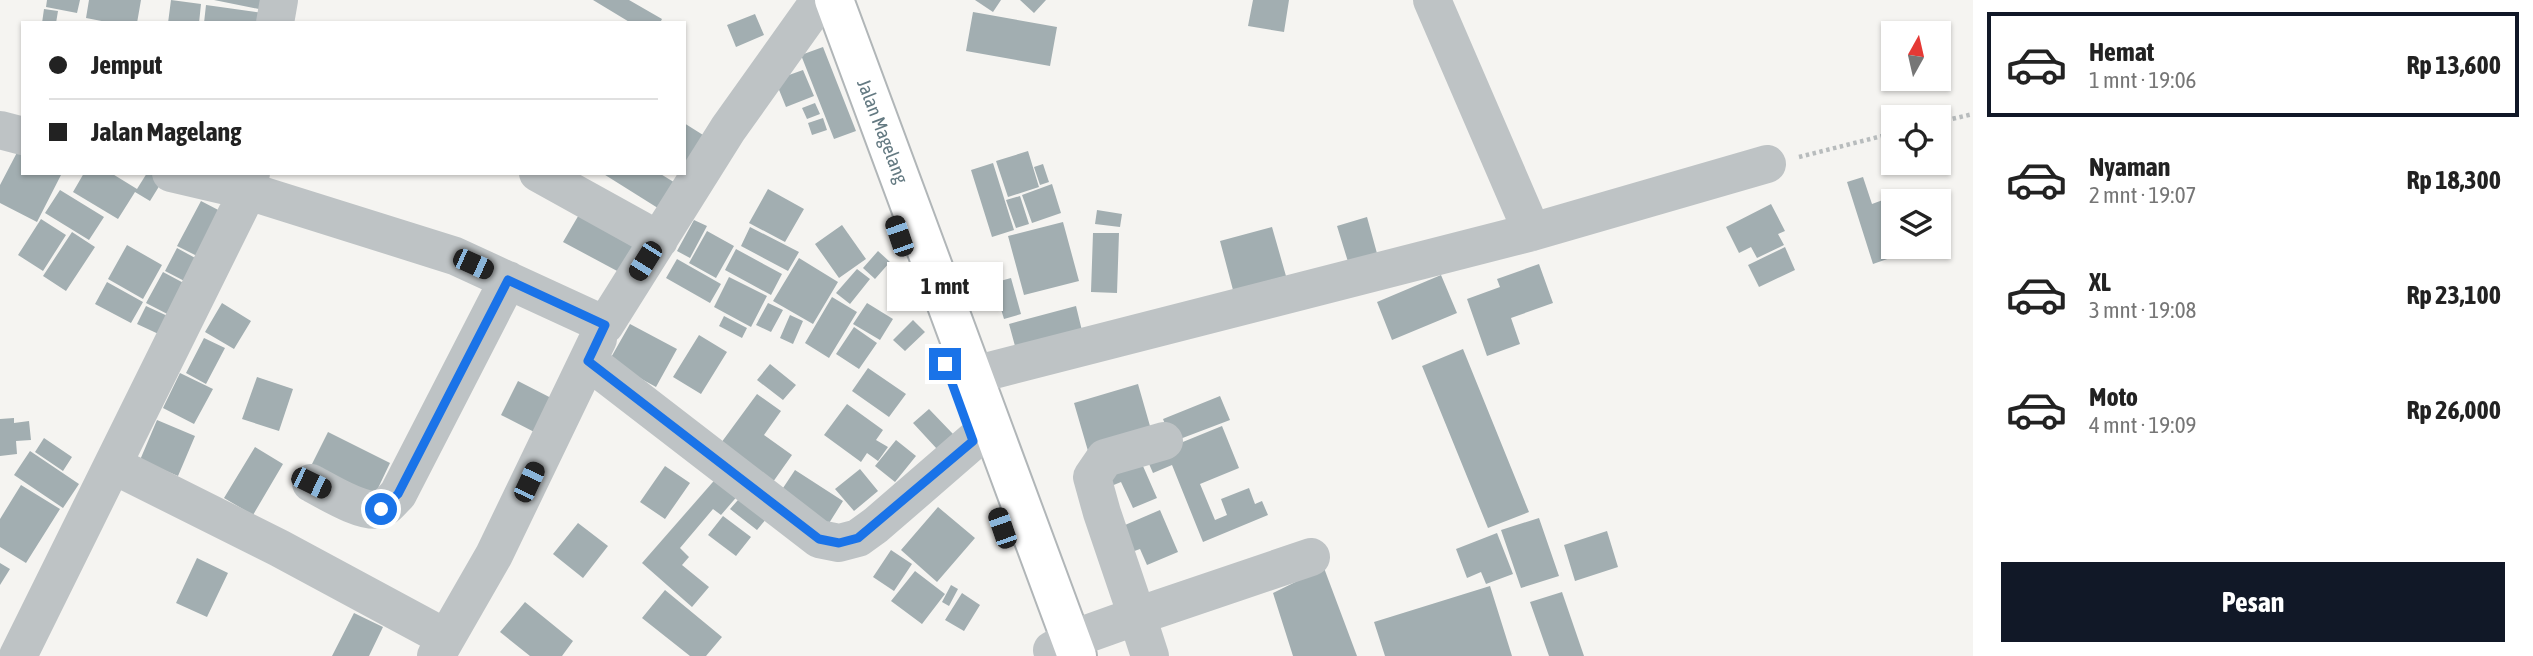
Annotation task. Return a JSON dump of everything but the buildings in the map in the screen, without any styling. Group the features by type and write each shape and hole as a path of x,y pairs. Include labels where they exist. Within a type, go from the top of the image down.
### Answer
{"highway":[{"name":"Jalan Magelang","path":"822,1 974,375 1064,650"},
{"name":"Jalan Magelang","path":"822,1 1009,549 1064,650"}],"street":[{"path":"275,21 279,0"},
{"path":"1432,0 1532,232"},
{"path":"113,465 279,548 441,647 494,555 605,325 728,129 822,1"},
{"path":"0,130 21,135"},
{"path":"974,375 1532,232 1767,164"},
{"path":"189,175 250,182 455,256 605,325"},
{"path":"542,175 659,240"},
{"path":"18,656 250,182"},
{"path":"311,483 361,508 373,510 381,509 398,494 508,280"},
{"path":"588,361 819,539 839,543 858,538 973,441"},
{"path":"1150,656 1101,513 1092,477 1105,458 1164,441"},
{"path":"1064,650 1137,616 1311,557"}],"path":[{"path":"1951,119 1973,114"},
{"path":"1767,164 1881,137"}],"route":[{"path":"381,509 398,494 508,280 605,325 588,361 819,539 839,543 858,538 876,525 973,441 945,364"}]}
